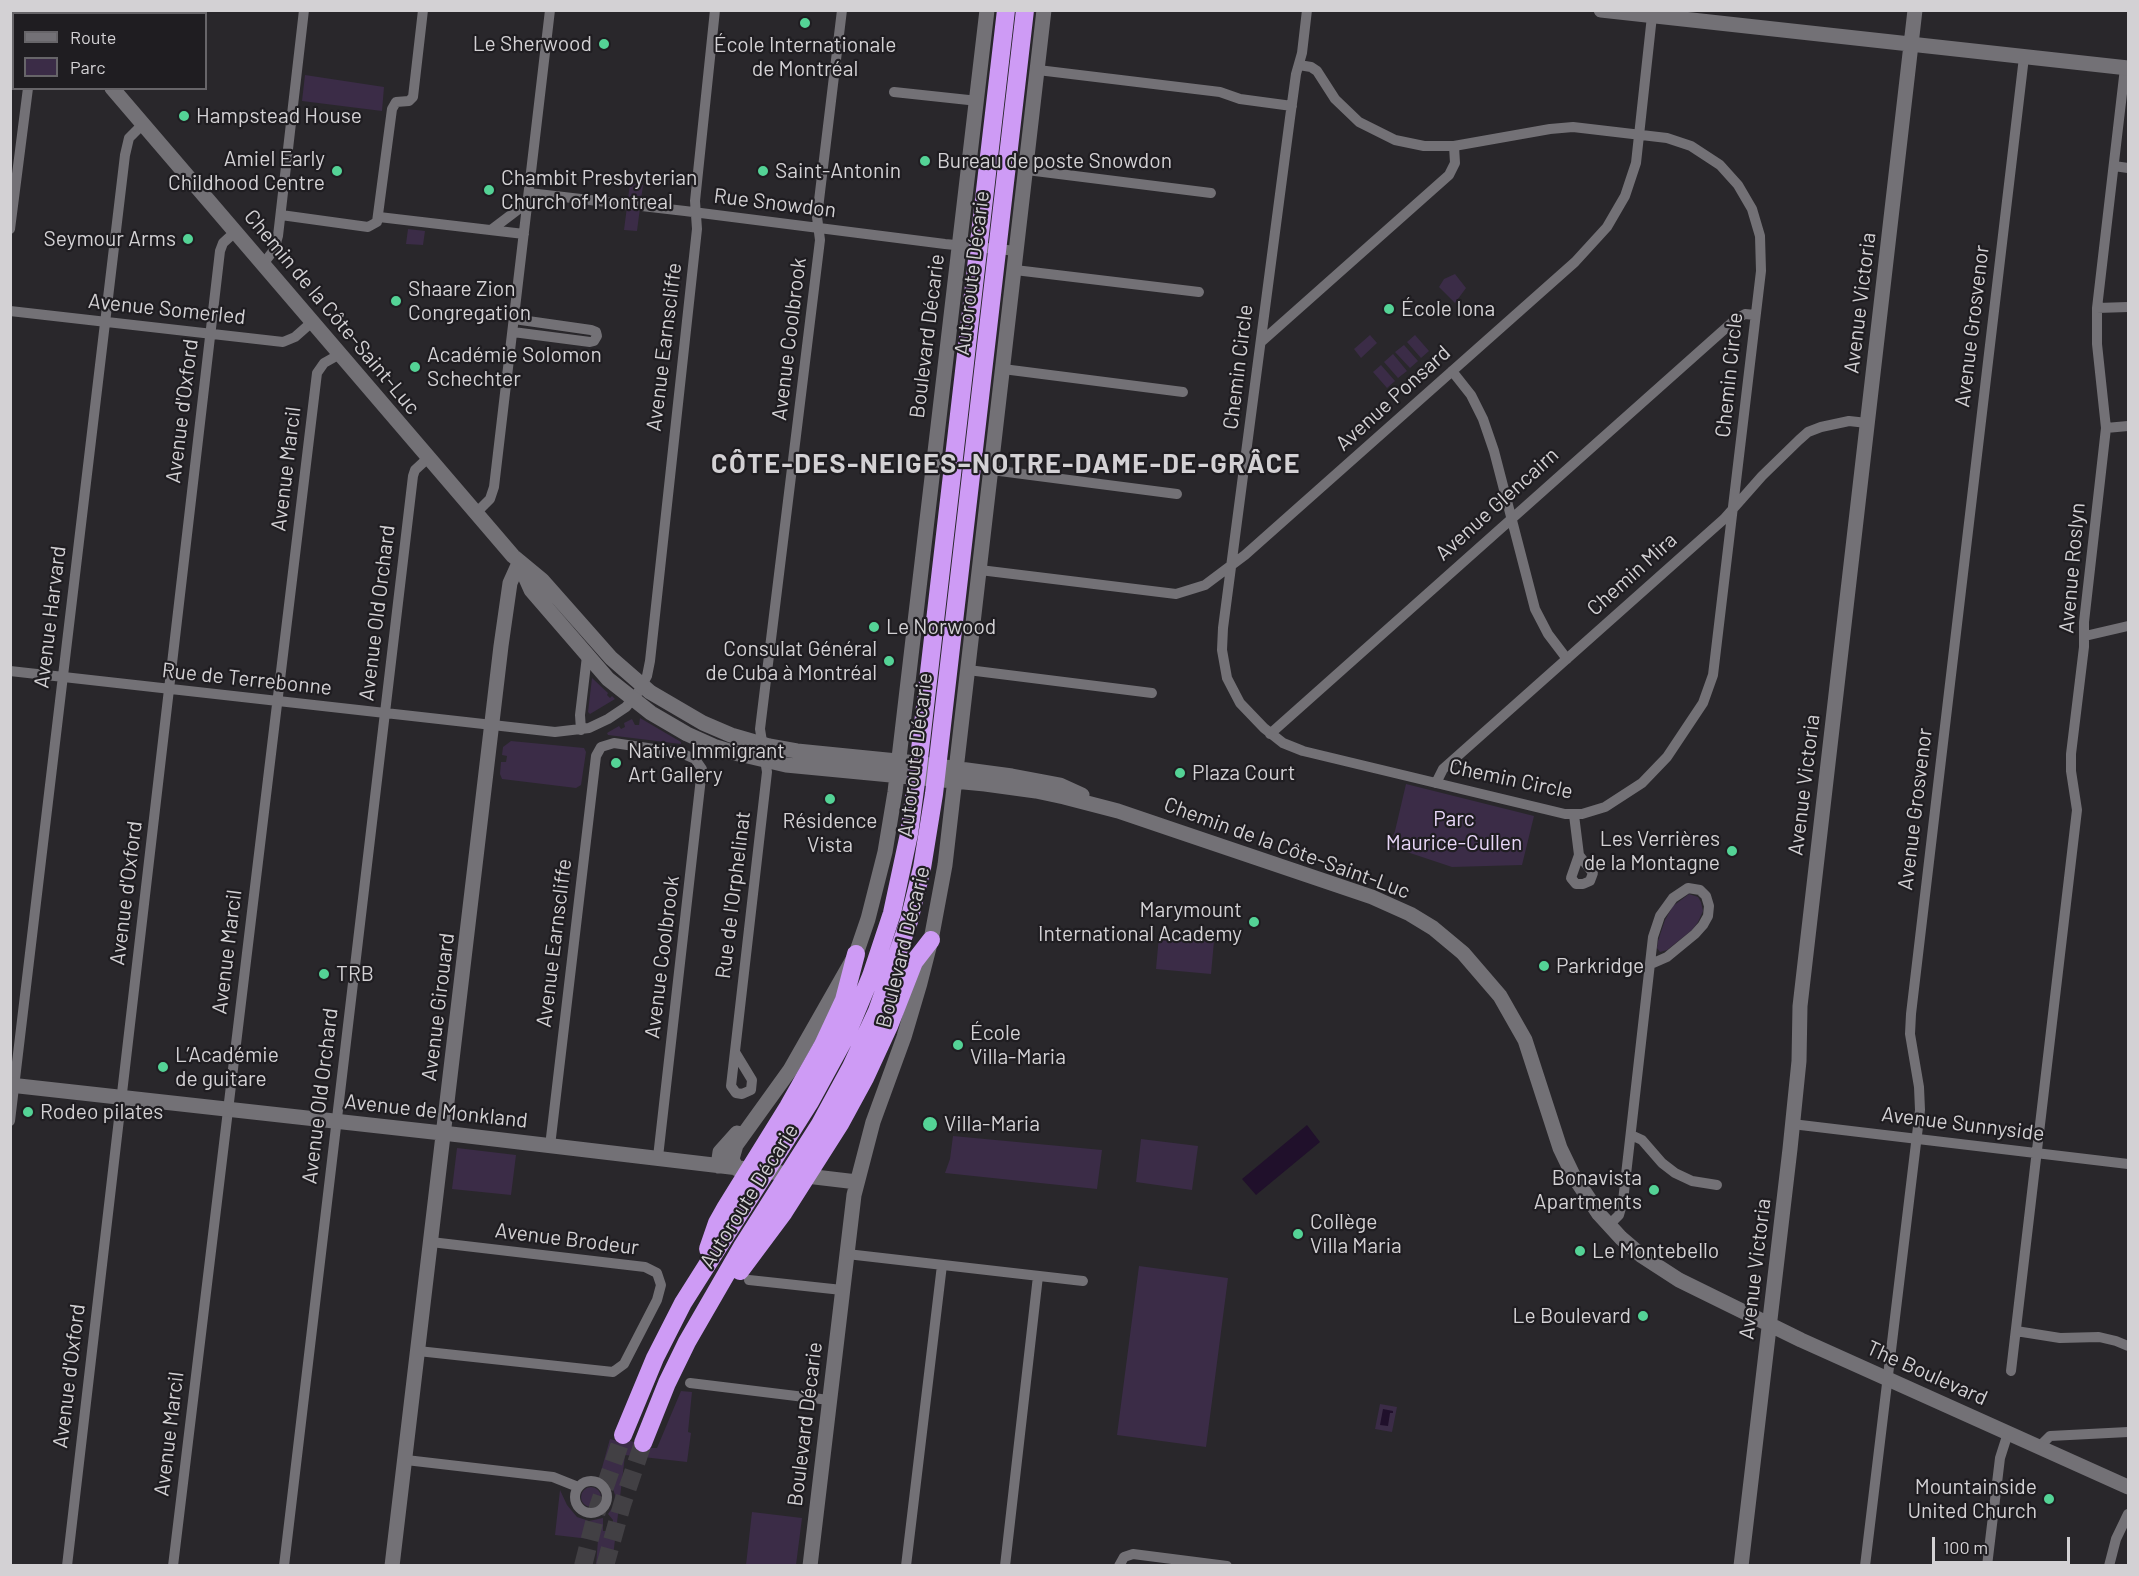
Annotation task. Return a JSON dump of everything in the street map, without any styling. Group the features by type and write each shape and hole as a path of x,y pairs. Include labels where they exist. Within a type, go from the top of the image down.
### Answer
{"highway":[{"name":"Autoroute Décarie","path":"623,1435 663,1340 697,1280 799,1120 846,1036 874,966 896,894 909,834 918,766 1006,10"},
{"name":"Autoroute Décarie","path":"643,1443 664,1390 687,1342 743,1245 840,1089 877,1011 909,921 923,859 935,783 1025,10"},
{"path":"687,1342 784,1212 830,1141 874,1059 900,1001 914,962 931,940"},
{"path":"697,1280 717,1223 798,1091 823,1044 843,1000 856,954"}],"main road":[{"name":"Boulevard Décarie","path":"737,1169 732,1159 734,1150 790,1070 856,954 885,852 902,769 963,245 987,10"},
{"name":"Boulevard Décarie","path":"810,1566 857,1182 873,1122 915,1005 943,882 952,775 968,670 1015,270 1014,250 1026,170 1044,10"},
{"name":"Avenue Victoria","path":"1741,1566 1792,1124 1799,1056 1800,1006 1915,10"},
{"path":"1611,11 2127,68"},
{"name":"Chemin de la Côte-Saint-Luc","path":"114,90 519,563 542,580 602,649 642,686 675,709 731,735 761,744 902,769 952,775 1023,777 1060,785 1118,811 1379,900 1410,914 1455,945 1488,981 1515,1021 1530,1054 1565,1160 1586,1195 1631,1247 1679,1280 1710,1295"},
{"name":"Chemin de la Côte-Saint-Luc","path":"519,563 531,590 587,656 633,700 669,724 731,752 765,761 799,767 902,769"},
{"name":"Avenue Girouard","path":"392,1566 509,586 512,574 519,563"},
{"name":"Avenue de Monkland","path":"12,1086 444,1133 857,1182"},
{"name":"Boulevard Décarie","path":"718,1166 722,1149 766,1103"},
{"name":"The Boulevard","path":"1710,1295 1887,1379 2128,1487"}],"street":[{"path":"263,264 276,247 304,10"},
{"path":"281,215 368,226 375,224 379,217 392,109 394,103 412,99 423,10"},
{"path":"476,513 490,499 494,487 550,10"},
{"name":"Avenue Earnscliffe","path":"642,686 650,661 697,229 694,201 715,10"},
{"name":"Avenue Coolbrook","path":"761,744 760,729 820,240 817,217 842,10"},
{"name":"Chemin Circle","path":"1299,65 1314,69 1344,108 1359,122 1374,131 1409,144 1454,146 1558,128 1640,134 1673,140 1697,149 1720,165 1742,190 1754,214 1761,243 1761,271 1715,667 1703,703 1667,757 1642,783 1612,804 1597,810 1574,814 1540,809 1303,751 1270,734 1240,703 1224,669 1222,639 1292,106 1307,10"},
{"name":"Avenue Ponsard","path":"980,570 1172,594 1201,587 1232,565 1452,372 1586,252 1602,234 1616,213 1631,181 1636,163 1652,16"},
{"name":"Avenue Grosvenor","path":"1865,1566 1920,1099 1910,1034 1911,1014 2024,57"},
{"name":"Avenue Roslyn","path":"2011,1371 2077,810 2071,771 2071,754 2106,428 2097,344 2097,308 2127,68"},
{"path":"1038,70 1220,92 1240,99 1292,106"},
{"path":"10,229 28,90"},
{"path":"894,92 978,100"},
{"name":"Avenue Harvard","path":"10,1121 12,1086 126,146 130,136 143,124"},
{"path":"1261,342 1449,175 1455,163 1454,146"},
{"path":"2114,166 2128,168"},
{"path":"1026,170 1211,193"},
{"name":"Rue Snowdon","path":"529,194 1014,250"},
{"path":"491,230 520,208 527,207"},
{"path":"379,217 524,234"},
{"name":"Avenue d'Oxford","path":"67,1566 221,247 225,240 235,232"},
{"path":"1015,270 1199,292"},
{"path":"2097,308 2128,307"},
{"name":"Avenue Somerled","path":"10,311 285,341 295,337 312,322"},
{"name":"Avenue Glencairn","path":"1270,734 1736,318 1745,314 1755,315"},
{"path":"513,332 590,342 594,341 597,336 596,332 591,330 514,319"},
{"name":"Avenue Marcil","path":"173,1566 317,373 324,363 340,354"},
{"path":"1004,369 1183,392"},
{"path":"1452,372 1471,395 1483,419 1538,616 1567,659"},
{"name":"Chemin Mira","path":"1436,783 1443,769 1702,539 1808,432 1849,421 1867,423"},
{"path":"2106,428 2128,426"},
{"name":"Avenue Old Orchard","path":"284,1566 412,476 428,458"},
{"path":"992,470 1177,494"},
{"path":"2085,636 2128,626"},
{"path":"581,730 580,715 587,656"},
{"path":"968,670 1152,693"},
{"name":"Rue de Terrebonne","path":"10,671 555,732 581,730 608,719 633,700 642,686"},
{"name":"Avenue Earnscliffe","path":"550,1146 596,756 601,747 614,743 671,750 690,756 699,762"},
{"name":"Rue de l'Orphelinat","path":"735,1052 767,772 761,744"},
{"name":"Avenue Coolbrook","path":"658,1158 703,773 699,762"},
{"path":"1574,814 1579,855"},
{"path":"1610,1225 1617,1218 1621,1209 1653,937 1665,908 1684,889 1692,887 1700,890 1706,896 1709,906 1708,916 1703,926 1667,957 1651,964"},
{"name":"Avenue Sunnyside","path":"1792,1124 2128,1164"},
{"path":"1631,1136 1642,1140 1662,1164 1674,1173 1692,1181 1717,1185"},
{"name":"Avenue Brodeur","path":"418,1351 606,1372 616,1371 624,1364 660,1292 660,1278 654,1270 645,1267 431,1242"},
{"path":"847,1254 1083,1281"},
{"path":"906,1566 942,1265"},
{"path":"1005,1566 1038,1276"},
{"path":"749,1280 842,1290"},
{"path":"2016,1331 2060,1338 2099,1337 2128,1346"},
{"path":"690,1383 829,1400"},
{"path":"2039,1447 2050,1436 2128,1432"},
{"path":"1987,1566 2000,1458 2008,1433"},
{"path":"406,1460 552,1477 578,1487"},
{"path":"2109,1566 2116,1539 2128,1514"},
{"path":"1119,1566 1124,1557 1133,1554 1227,1566"}],"green space":[{"path":"305,75 384,87 382,111 302,101"},
{"path":"630,183 643,185 637,231 624,230"},
{"path":"408,229 425,231 423,245 406,244"},
{"path":"1455,274 1466,288 1455,303 1439,287 1444,279"},
{"path":"1370,335 1377,343 1361,358 1354,349"},
{"path":"1415,335 1429,351 1421,358 1407,342"},
{"path":"1404,345 1418,361 1410,368 1395,352"},
{"path":"1393,354 1407,371 1398,378 1384,362"},
{"path":"1381,365 1395,381 1387,388 1373,372"},
{"path":"592,678 608,693 610,698 612,696 615,699 590,714 588,712"},
{"path":"640,718 681,744 608,735 607,733 619,726 621,729 625,727 624,723 632,719 635,725 639,725"},
{"path":"511,741 584,748 586,752 581,785 576,788 502,779 501,762 506,762 507,756 502,755 503,747"},
{"name":"Parc Maurice-Cullen","path":"1406,784 1534,816 1522,865 1452,867 1389,846 1395,831"},
{"path":"1689,894 1698,897 1701,902 1703,911 1698,922 1692,930 1667,950 1660,952 1657,948 1658,941 1665,920 1673,906"},
{"path":"1159,936 1214,941 1211,974 1156,969"},
{"path":"953,1136 1102,1150 1097,1189 945,1173 950,1159"},
{"path":"1141,1139 1198,1146 1192,1190 1136,1182"},
{"path":"457,1148 516,1155 511,1195 452,1189"},
{"path":"1139,1266 1228,1278 1206,1447 1117,1435"},
{"path":"681,1391 692,1392 688,1432 691,1433 687,1462 625,1455 612,1565 596,1565 598,1540 555,1535 560,1490 567,1505 577,1517 589,1521 603,1518 603,1531 612,1531 613,1520 608,1514 614,1505 615,1495 611,1483 600,1475 610,1439 618,1441 622,1438 657,1448"},
{"path":"1380,1404 1397,1407 1392,1432 1375,1429"},
{"path":"591,1487 598,1490 601,1497 598,1504 591,1507 584,1504 581,1497 584,1490"},
{"path":"752,1512 802,1518 796,1565 746,1565"}],"shaded area":[{"path":"1307,1125 1320,1142 1256,1195 1242,1179"},
{"path":"1383,1409 1393,1411 1390,1413 1388,1426 1380,1425"}],"tunnel":[{"path":"583,1566 598,1507 623,1435"},
{"path":"605,1566 643,1443"}],"place":[{"name":"École Internationale de Montréal","path":"805,23"},
{"name":"Le Sherwood","path":"604,44"},
{"name":"Hampstead House","path":"184,116"},
{"name":"Bureau de poste Snowdon","path":"925,161"},
{"name":"Amiel Early Childhood Centre","path":"337,171"},
{"name":"Saint-Antonin","path":"763,171"},
{"name":"Chambit Presbyterian Church of Montreal","path":"489,190"},
{"name":"Seymour Arms","path":"188,239"},
{"name":"Shaare Zion Congregation","path":"396,301"},
{"name":"École Iona","path":"1389,309"},
{"name":"Académie Solomon Schechter","path":"415,367"},
{"name":"Le Norwood","path":"874,627"},
{"name":"Consulat Général de Cuba à Montréal","path":"889,661"},
{"name":"Native Immigrant Art Gallery","path":"616,763"},
{"name":"Plaza Court","path":"1180,773"},
{"name":"Résidence Vista","path":"830,799"},
{"name":"Les Verrières de la Montagne","path":"1732,851"},
{"name":"Marymount International Academy","path":"1254,922"},
{"name":"Parkridge","path":"1544,966"},
{"name":"TRB","path":"324,974"},
{"name":"École Villa-Maria","path":"958,1045"},
{"name":"L’Académie de guitare","path":"163,1067"},
{"name":"Rodeo pilates","path":"28,1112"},
{"name":"Villa-Maria","path":"930,1124"},
{"name":"Bonavista Apartments","path":"1654,1190"},
{"name":"Collège Villa Maria","path":"1298,1234"},
{"name":"Le Montebello","path":"1580,1251"},
{"name":"Le Boulevard","path":"1643,1316"},
{"name":"Mountainside United Church","path":"2049,1499"}],"district":[{"name":"CÔTE-DES-NEIGES–NOTRE-DAME-DE-GRÂCE","path":"1006,464"}]}
